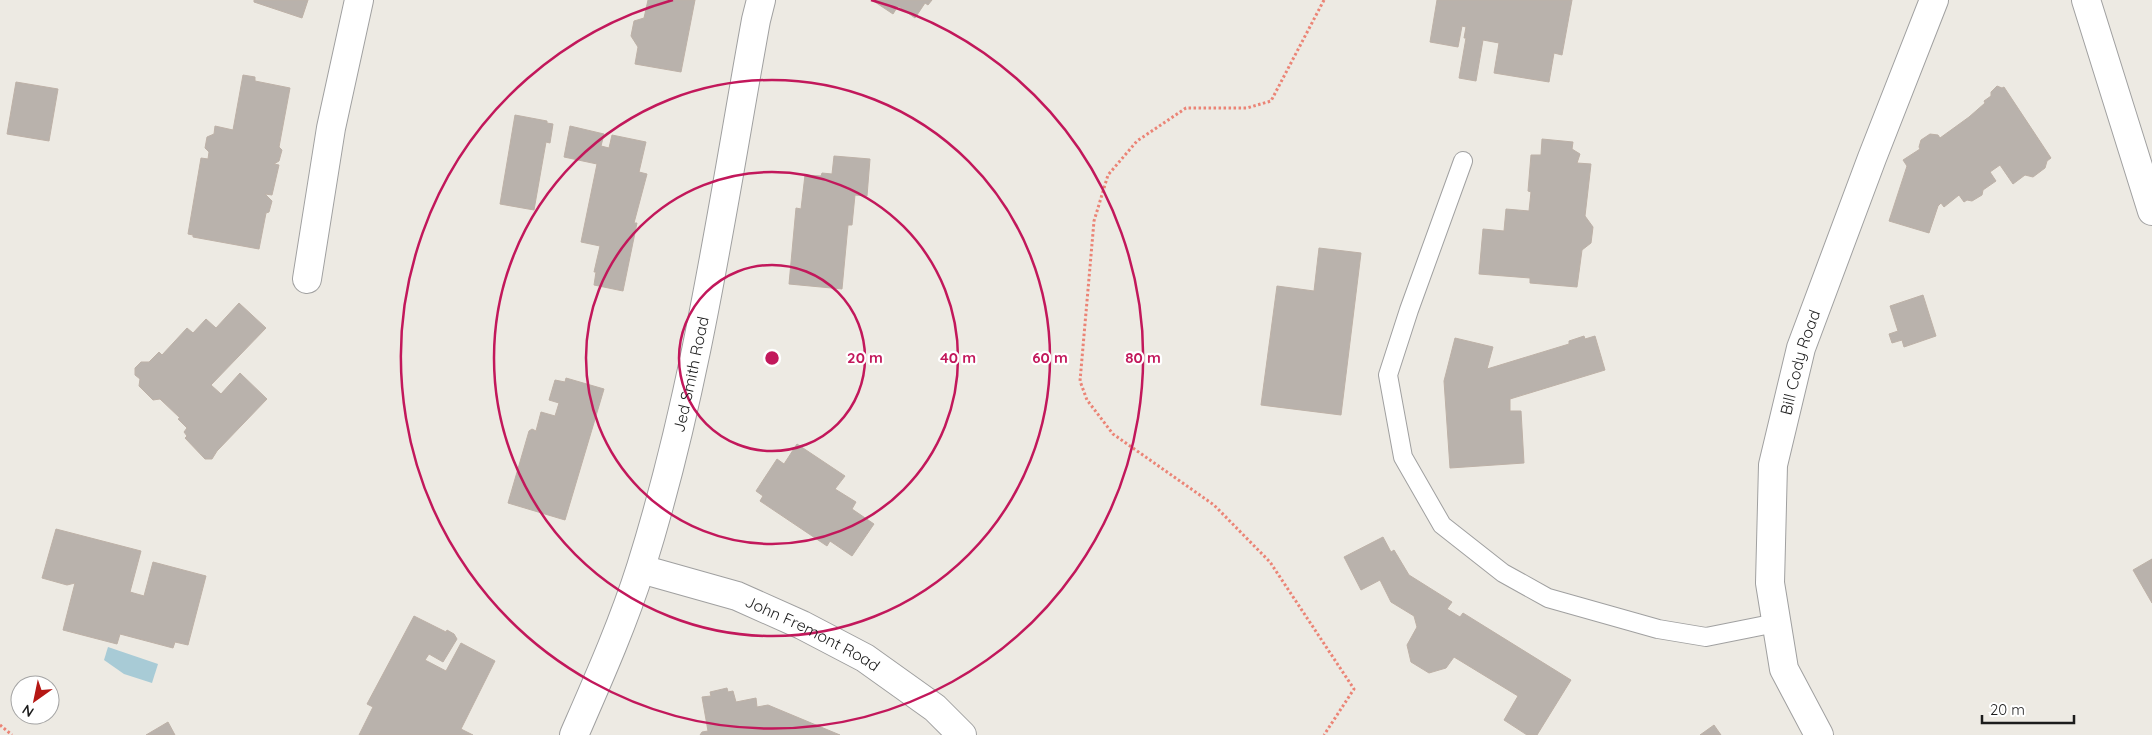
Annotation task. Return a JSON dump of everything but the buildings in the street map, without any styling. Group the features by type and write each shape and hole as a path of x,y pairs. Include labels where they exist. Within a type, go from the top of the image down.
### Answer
{"street":[{"path":"307,279 331,128 359,0"},
{"name":"Jed Smith Road","path":"574,735 602,671 641,569 660,502 698,339 761,0"},
{"name":"Bill Cody Road","path":"1819,735 1784,669 1776,623 1770,583 1773,465 1801,348 1875,149 1934,0"},
{"path":"2086,0 2152,211"},
{"name":"John Fremont Road","path":"641,569 737,596 802,625 865,658 935,708 962,735"}],"lane":[{"path":"1463,161 1408,310 1388,375 1403,457 1442,525 1503,573 1548,598 1658,629 1706,637 1776,623"}],"path":[{"path":"1324,0 1271,101 1247,108 1186,108 1137,141 1108,175 1094,221 1080,382 1087,400 1113,434 1214,505 1270,562 1354,689 1324,735"},
{"path":"0,725 12,735"}],"water":[{"path":"108,647 158,664 152,683 124,674 104,660"}]}
